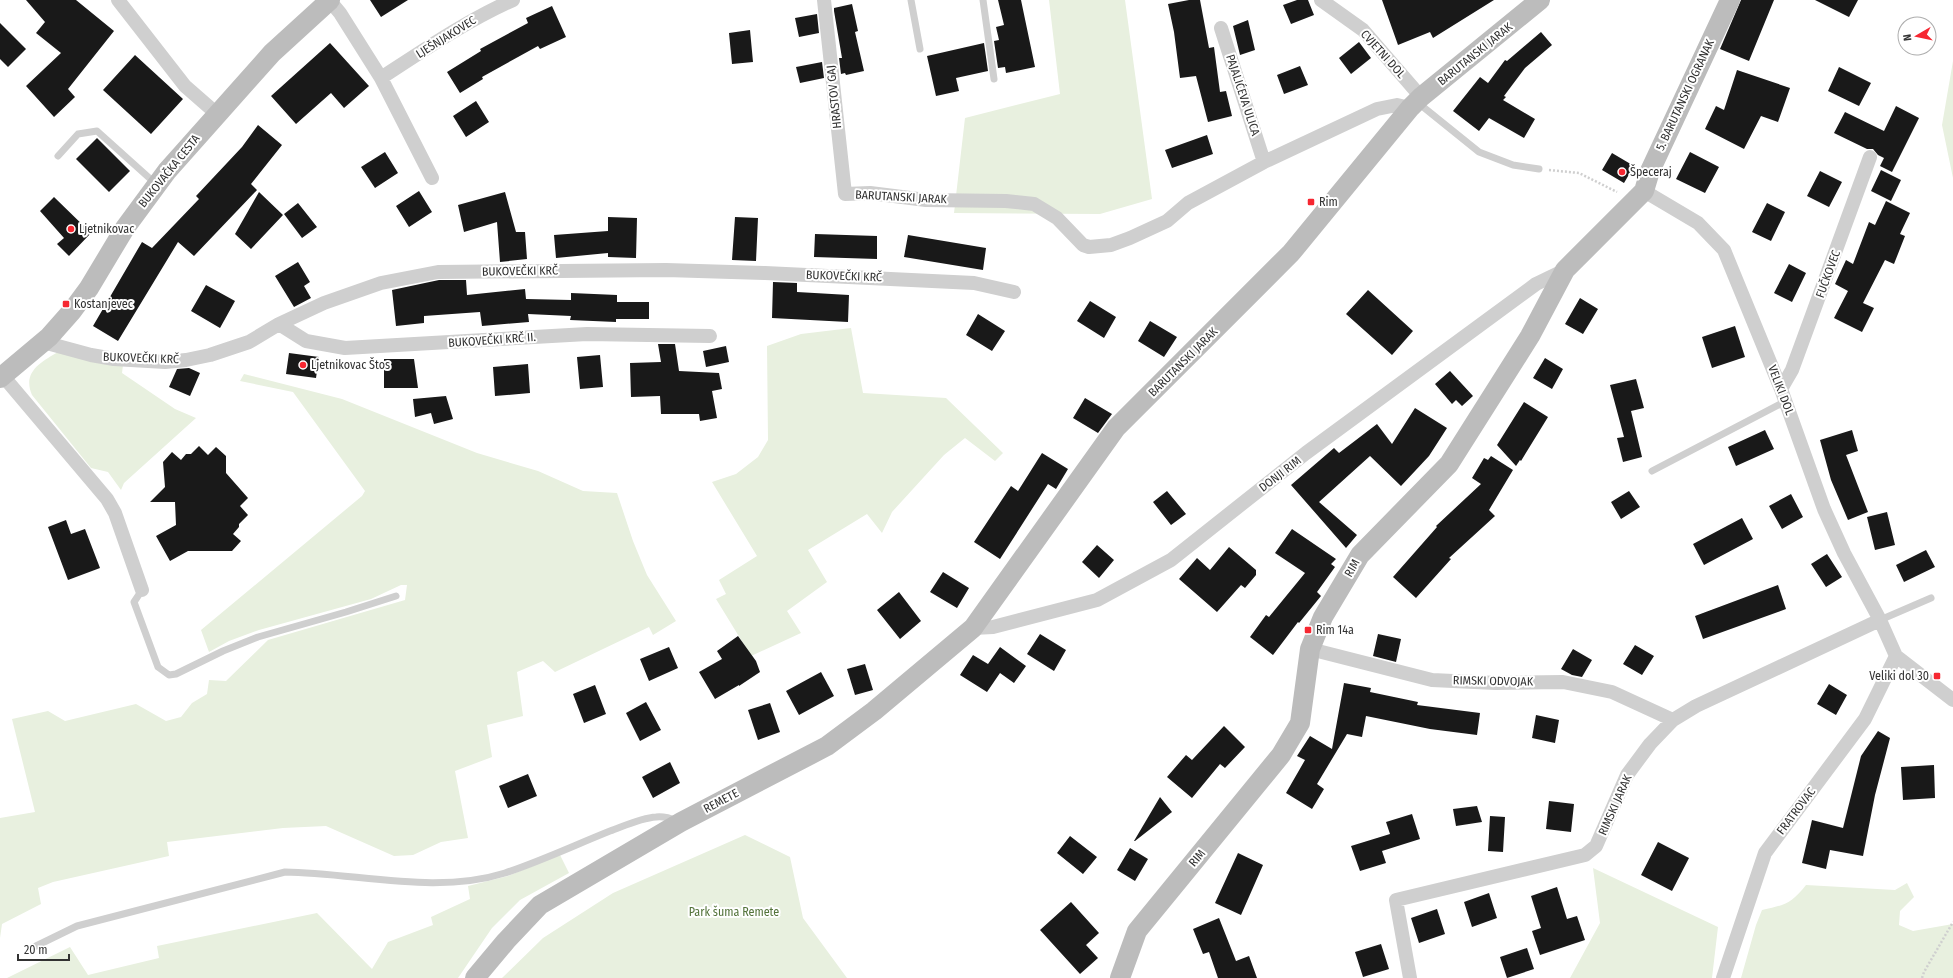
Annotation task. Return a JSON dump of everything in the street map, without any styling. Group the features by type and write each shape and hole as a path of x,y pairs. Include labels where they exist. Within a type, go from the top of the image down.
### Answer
{"street":[{"path":"118,0 185,86 217,114"},
{"path":"329,0 340,13 381,78 432,178"},
{"name":"BUKOVAČKA CESTA","path":"142,590 115,513 107,499 1,377 43,342 72,311 89,288 125,228 156,184 272,53 329,0"},
{"name":"LJEŠNJAKOVEC","path":"381,78 447,36 493,9 513,0"},
{"name":"HRASTOV GAJ","path":"824,0 845,194"},
{"name":"CVJETNI DOL","path":"1321,0 1363,30 1416,102"},
{"name":"5. BARUTANSKI OGRANAK","path":"1644,191 1650,171 1730,0"},
{"name":"BARUTANSKI JARAK","path":"972,628 1116,428 1291,253 1416,102 1537,1"},
{"name":"PAJALIĆEVA ULICA","path":"1221,28 1264,162"},
{"name":"BARUTANSKI JARAK","path":"845,194 870,193 926,200 1006,201 1034,204 1057,218 1083,245 1111,245 1167,221 1188,203 1264,162 1377,109 1416,102"},
{"name":"FUČKOVEC","path":"1783,395 1870,157"},
{"name":"RIM","path":"1120,978 1137,931 1282,755 1300,723 1310,648 1323,617 1360,555 1449,464 1530,336 1564,270 1644,191"},
{"name":"VELIKI DOL","path":"1644,191 1698,223 1724,250 1783,395 1824,509 1844,553 1880,620 1896,656 1953,700"},
{"name":"BUKOVEČKI KRČ","path":"43,342 91,355 114,359 165,362 210,355 249,342 279,324 324,303 381,282 438,272 666,270 758,273 974,283 1014,292"},
{"name":"DONJI RIM","path":"972,628 993,627 1097,600 1171,560 1306,453 1536,284 1564,270"},
{"name":"BUKOVEČKI KRČ II.","path":"279,324 306,341 345,348 587,334 710,336"},
{"name":"RIMSKI JARAK","path":"1410,978 1396,900 1584,854 1596,846 1627,775 1650,744 1674,720 1696,706 1880,620"},
{"name":"REMETE","path":"475,978 506,941 540,905 681,822 827,746 874,711 972,628"},
{"name":"RIMSKI ODVOJAK","path":"1310,648 1432,680 1496,683 1563,682 1612,692 1674,720"},
{"name":"FRATROVAC","path":"1723,978 1765,853 1865,719 1896,656"}],"lane":[{"path":"911,0 920,49"},
{"path":"983,0 994,79"},
{"path":"1416,102 1479,152 1513,165 1539,169"},
{"path":"58,156 78,134 97,131 156,184"},
{"path":"1652,471 1783,395"},
{"path":"142,590 134,602 158,667 169,674 176,674 223,651 258,637 396,596"},
{"path":"1880,620 1932,598"},
{"path":"36,946 76,926 285,872 318,873 450,884 483,879 507,872 627,825 656,816 667,817 681,822"}],"path":[{"path":"1539,169 1579,173 1612,189"},
{"path":"1922,978 1953,922"}],"green space":[{"path":"1049,0 1125,0 1152,199 1100,214 954,213 965,118 1060,94"},
{"path":"1953,61 1953,178 1942,125"},
{"path":"851,328 863,393 946,398 1003,453 995,461 965,438 944,455 892,512 882,533 867,514 808,550 827,582 787,611 801,633 751,656 716,599 726,594 719,580 757,556 712,482 736,474 758,457 768,440 767,346 801,334"},
{"path":"58,352 123,365 122,373 175,409 196,418 124,483 121,490 108,472 91,468 32,395 29,380 31,374 40,364"},
{"path":"244,374 342,399 477,453 538,471 583,491 617,493 633,541 647,575 676,621 653,635 649,627 555,672 543,661 517,672 523,716 487,725 492,757 455,771 468,838 441,842 413,855 394,856 326,826 283,828 167,842 169,856 53,882 38,888 41,904 2,924 0,938 0,818 35,812 12,719 48,711 65,721 136,704 166,721 181,717 192,703 207,694 209,680 226,681 268,640 405,600 407,585 401,585 371,599 259,630 229,641 209,652 201,630 362,496 365,491 293,392 240,381"},
{"name":"Park šuma Remete","path":"745,835 790,857 803,918 847,978 502,978 543,938 613,893"},
{"path":"560,855 569,873 520,900 492,928 458,978 7,978 70,947 88,975 159,958 157,946 317,913 372,969 388,942 433,925 431,917 470,899 468,886 508,876"},
{"path":"1593,868 1718,927 1712,978 1570,978 1600,923"},
{"path":"1907,883 1914,897 1900,911 1899,925 1913,931 1953,924 1953,978 1741,978 1756,925 1762,910 1787,903 1792,900 1806,885 1895,890"}],"building":[{"path":"26,0 76,0 114,31 68,89 75,97 54,117 26,86 61,53 36,33 45,22"},
{"path":"370,0 408,0 381,17"},
{"path":"998,0 1021,0 1035,67 1006,73 1005,67 998,68 994,41 999,40 996,27 1004,25"},
{"path":"1189,0 1200,0 1209,48 1214,47 1220,92 1226,91 1232,116 1208,122 1196,76 1180,78 1174,32 1168,4"},
{"path":"1297,0 1308,0 1314,15 1291,24 1283,5"},
{"path":"1382,0 1494,0 1433,38 1430,32 1398,45"},
{"path":"1741,0 1774,0 1749,61 1720,49"},
{"path":"1815,0 1858,0 1849,17"},
{"path":"852,4 858,31 855,32 864,71 846,75 845,73 841,74 839,58 842,58 834,8"},
{"path":"552,6 566,37 540,49 538,46 482,77 483,79 460,93 447,72 481,51 480,49 528,23 526,18"},
{"path":"817,14 819,33 799,37 795,18"},
{"path":"1248,20 1255,50 1240,55 1233,26"},
{"path":"0,23 26,49 8,67 0,59"},
{"path":"750,30 753,62 732,64 729,33"},
{"path":"1541,32 1552,45 1525,68 1504,96 1506,97 1503,100 1535,119 1524,138 1489,118 1479,131 1453,111 1480,77 1488,83 1505,60 1507,61"},
{"path":"1359,42 1371,58 1351,74 1339,58"},
{"path":"330,43 369,86 344,108 331,93 296,124 271,96"},
{"path":"984,43 988,71 956,78 959,91 936,96 927,56"},
{"path":"135,55 183,99 151,134 103,90"},
{"path":"822,62 824,78 800,83 796,67"},
{"path":"1300,66 1308,85 1284,94 1277,75"},
{"path":"1839,67 1871,83 1859,106 1828,91"},
{"path":"1737,70 1790,88 1778,122 1761,116 1744,149 1705,129 1716,106 1724,110"},
{"path":"476,101 489,122 466,137 453,116"},
{"path":"1896,106 1919,118 1892,172 1880,166 1884,158 1878,155 1873,149 1867,149 1834,133 1845,112 1884,131"},
{"path":"258,125 282,145 251,184 257,190 194,256 178,242 118,341 93,326 142,242 152,248 199,199 196,196 242,147"},
{"path":"1207,135 1213,154 1172,168 1165,150"},
{"path":"97,138 130,171 109,192 76,159"},
{"path":"385,152 398,173 375,188 361,167"},
{"path":"1690,152 1719,167 1705,193 1676,179"},
{"path":"1612,153 1634,166 1624,183 1602,170"},
{"path":"1881,170 1901,180 1891,201 1871,191"},
{"path":"1820,171 1842,182 1829,207 1807,196"},
{"path":"419,191 432,212 409,227 396,206"},
{"path":"259,192 283,215 251,249 235,234"},
{"path":"505,192 516,232 525,232 527,259 500,262 497,222 464,232 458,205"},
{"name":"Ljetnikovac","path":"54,197 91,233 69,256 57,244 64,238 40,211"},
{"path":"1886,201 1910,213 1900,234 1905,236 1894,264 1885,260 1863,303 1874,308 1862,332 1834,318 1848,291 1835,284 1846,260 1853,264 1869,222 1875,225"},
{"path":"298,203 317,227 302,238 284,214"},
{"path":"1767,203 1785,212 1771,241 1752,232"},
{"path":"608,217 637,218 636,258 608,257 608,253 556,258 554,235 608,231"},
{"path":"735,217 758,218 756,261 732,260"},
{"path":"815,234 877,236 877,259 814,257"},
{"path":"908,235 986,248 983,270 904,257"},
{"path":"298,262 310,282 304,286 311,298 294,307 275,276"},
{"path":"1789,264 1806,273 1792,302 1774,293"},
{"path":"439,280 466,280 467,295 525,289 526,299 571,300 571,293 617,295 617,302 649,302 649,319 616,319 616,322 570,320 571,316 528,314 529,322 482,326 480,312 424,316 424,323 396,326 392,290"},
{"path":"773,282 797,283 797,292 849,295 848,322 772,318"},
{"path":"206,285 235,301 220,328 191,311"},
{"path":"1368,290 1413,331 1392,355 1346,314"},
{"path":"1580,298 1598,309 1583,334 1565,324"},
{"path":"1090,301 1116,317 1104,338 1077,321"},
{"path":"978,314 1005,331 992,351 966,335"},
{"path":"1150,321 1177,337 1164,357 1138,341"},
{"path":"1735,326 1745,357 1712,368 1702,337"},
{"path":"658,344 675,344 679,371 719,373 722,389 712,391 717,418 700,421 699,414 661,414 660,396 631,397 630,363 661,362"},
{"path":"726,346 729,362 706,367 703,351"},
{"name":"Ljetnikovac Štos","path":"289,353 319,357 316,378 286,374"},
{"path":"600,355 603,387 580,389 577,357"},
{"path":"1545,358 1563,369 1552,389 1533,378"},
{"path":"384,359 414,359 418,388 384,388"},
{"path":"528,364 530,393 495,396 493,367"},
{"path":"189,368 200,373 190,396 169,387 177,369"},
{"path":"1450,371 1473,396 1462,406 1456,400 1452,404 1435,384"},
{"path":"1636,379 1644,408 1631,411 1642,457 1623,462 1617,438 1624,437 1610,385"},
{"path":"446,396 453,419 434,424 431,413 415,417 413,399"},
{"path":"1085,398 1112,414 1098,433 1073,418"},
{"path":"1524,402 1548,417 1521,461 1520,460 1516,466 1497,445"},
{"path":"1415,408 1447,428 1429,456 1401,486 1370,456 1319,502 1357,535 1346,548 1291,485 1334,448 1339,453 1377,424 1392,444"},
{"path":"1765,430 1774,449 1736,466 1728,447"},
{"path":"1852,430 1858,451 1846,455 1868,512 1848,520 1831,480 1820,440"},
{"path":"199,446 208,455 216,447 226,456 226,473 248,498 240,506 248,515 239,524 239,527 233,534 241,541 232,551 188,551 170,561 156,536 176,525 175,502 150,502 165,487 163,462 172,452 181,460 186,454 191,454"},
{"path":"1042,453 1068,469 1056,489 1048,484 1000,559 974,542 1011,486 1018,491"},
{"path":"1491,456 1513,470 1489,510 1495,516 1449,558 1451,559 1416,598 1393,577 1437,527 1436,526 1481,484 1472,478 1484,458 1488,460"},
{"path":"1167,491 1186,514 1171,525 1153,502"},
{"path":"1629,491 1640,507 1621,519 1611,502"},
{"path":"1791,494 1803,517 1782,529 1769,506"},
{"path":"1887,512 1895,545 1875,550 1867,517"},
{"path":"1742,518 1753,539 1704,565 1693,544"},
{"path":"66,520 71,534 85,529 100,568 68,580 48,527"},
{"path":"1292,529 1336,559 1331,564 1335,567 1317,592 1321,596 1299,623 1298,622 1273,655 1250,637 1266,615 1269,617 1305,573 1275,553"},
{"path":"1097,545 1114,560 1099,578 1082,562"},
{"path":"1229,547 1256,570 1256,575 1245,588 1241,585 1217,612 1179,579 1197,558 1210,570"},
{"path":"1926,550 1935,567 1904,582 1896,565"},
{"path":"1827,554 1842,577 1826,587 1811,564"},
{"path":"943,572 969,588 957,608 930,592"},
{"path":"1778,585 1786,609 1703,639 1695,616"},
{"path":"899,592 921,621 900,639 877,610"},
{"path":"1040,634 1066,650 1054,671 1027,654"},
{"path":"1378,634 1401,639 1396,662 1373,656"},
{"path":"738,636 756,661 760,672 739,686 715,699 699,672 722,659 717,651"},
{"path":"1635,645 1654,656 1642,675 1623,664"},
{"path":"669,647 678,668 649,681 640,659"},
{"path":"1000,647 1026,666 1014,683 1000,673 987,692 960,675 973,655 988,664"},
{"path":"1573,649 1592,660 1582,677 1572,675 1561,669"},
{"path":"865,664 873,690 855,695 847,669"},
{"path":"821,672 834,696 799,715 786,691"},
{"path":"1344,683 1371,688 1370,692 1418,702 1417,705 1480,713 1477,735 1430,729 1366,716 1362,737 1347,734 1317,784 1324,789 1312,809 1286,793 1305,760 1297,756 1310,736 1332,749"},
{"path":"1829,684 1847,695 1836,715 1817,704"},
{"path":"595,685 606,714 584,723 573,694"},
{"path":"646,702 661,730 640,741 626,713"},
{"path":"770,703 780,732 758,740 748,710"},
{"path":"1536,715 1559,720 1555,743 1532,738"},
{"path":"1224,726 1245,747 1225,768 1220,764 1192,798 1167,777 1186,755 1192,760"},
{"path":"1878,731 1890,738 1875,795 1863,856 1830,850 1826,869 1802,863 1812,820 1843,828 1861,756"},
{"path":"670,762 680,783 653,798 642,777"},
{"path":"1934,765 1935,798 1903,800 1901,767"},
{"path":"528,774 537,796 508,808 499,786"},
{"path":"1160,797 1172,812 1134,841"},
{"path":"1549,801 1574,804 1571,832 1546,829"},
{"path":"1477,806 1482,822 1456,826 1453,809"},
{"path":"1412,814 1420,839 1382,851 1386,863 1360,871 1351,846 1390,834 1386,822"},
{"path":"1490,816 1505,817 1503,852 1488,851"},
{"path":"1070,836 1097,857 1083,874 1057,853"},
{"path":"1658,842 1689,858 1672,891 1641,875"},
{"path":"1130,848 1148,859 1135,881 1117,870"},
{"path":"1238,853 1263,865 1241,915 1215,903"},
{"path":"1557,887 1567,919 1577,916 1585,940 1540,955 1532,931 1541,928 1531,896"},
{"path":"1489,893 1497,918 1472,927 1464,902"},
{"path":"1071,902 1099,933 1086,945 1098,958 1080,974 1040,930"},
{"path":"1437,909 1445,934 1419,943 1411,918"},
{"path":"1219,918 1236,961 1249,956 1257,978 1218,978 1209,952 1203,954 1193,929"},
{"path":"1381,944 1389,969 1363,977 1355,952"},
{"path":"1527,948 1534,969 1507,978 1500,957"}],"place":[{"name":"Špeceraj","path":"1622,172"},
{"name":"Rim","path":"1311,202"},
{"name":"Ljetnikovac","path":"71,229"},
{"name":"Kostanjevec","path":"66,304"},
{"name":"Ljetnikovac Štos","path":"303,365"},
{"name":"Rim 14a","path":"1308,630"},
{"name":"Veliki dol 30","path":"1937,676"}]}
